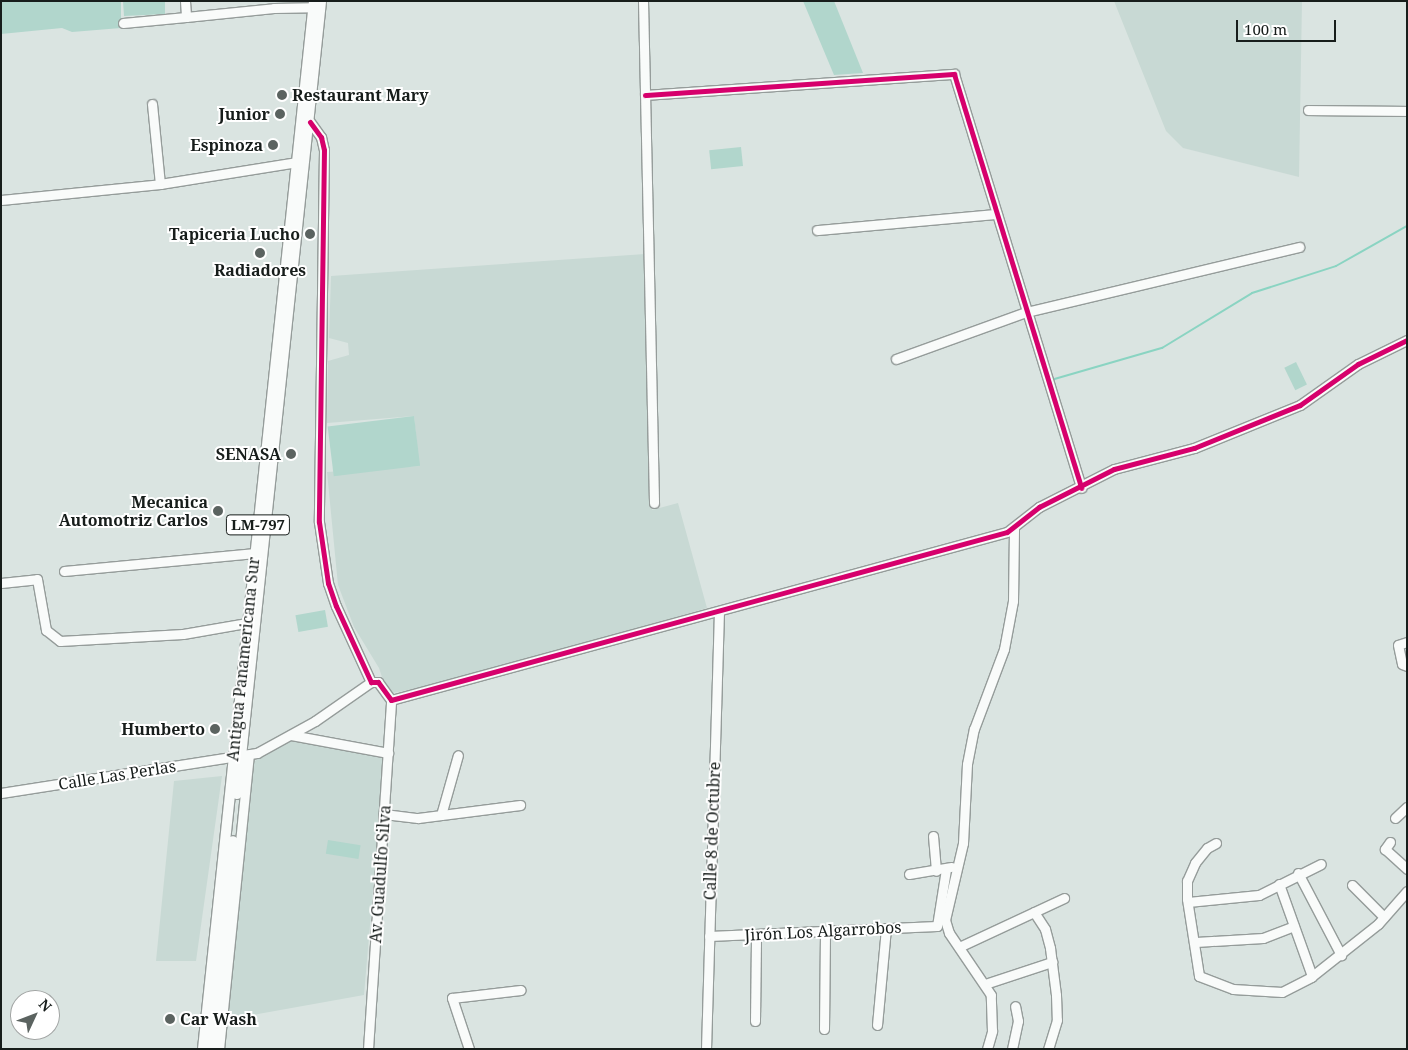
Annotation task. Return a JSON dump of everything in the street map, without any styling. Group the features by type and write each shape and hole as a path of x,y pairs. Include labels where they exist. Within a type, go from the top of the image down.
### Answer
{"main road":[{"name":"Antigua Panamericana Sur","path":"203,1049 241,756 297,162 307,100 316,3"},
{"name":"Antigua Panamericana Sur","path":"241,756 247,623 310,122 307,100"},
{"name":"Antigua Panamericana Sur","path":"211,1049 221,916"}],"street":[{"path":"185,1 186,17"},
{"path":"643,1 654,503"},
{"path":"123,23 316,3"},
{"path":"645,95 952,72 960,88 996,214 1081,488"},
{"path":"152,104 160,184"},
{"path":"1308,110 1407,111"},
{"path":"310,122 321,137 324,150 319,522 328,583 335,604 371,682 378,682 391,700 718,613 1014,528 1039,507 1081,488 1114,469 1194,448 1252,427 1300,405 1358,364 1407,340"},
{"path":"1,200 160,184 297,162"},
{"path":"817,230 996,214"},
{"path":"896,359 1026,312 1299,246"},
{"path":"987,1049 992,1031 993,1016 990,995 985,984 946,928 945,920 958,865 966,815 967,764 974,729 1004,649 1012,601 1014,528"},
{"path":"64,571 255,553"},
{"path":"1,583 37,580 46,630 60,641 183,634 247,623"},
{"name":"Calle 8 de Octubre","path":"706,1049 718,613"},
{"path":"1407,642 1398,644 1402,664 1407,666"},
{"name":"Calle Las Perlas","path":"1,793 241,756 291,735 371,682"},
{"name":"Av. Guadulfo Silva","path":"368,1049 391,700"},
{"path":"291,735 388,753"},
{"path":"441,815 458,755"},
{"path":"219,1049 241,756"},
{"path":"384,814 418,818 520,805"},
{"path":"1395,818 1407,807"},
{"path":"933,836 936,871"},
{"path":"1390,842 1385,849 1407,869"},
{"path":"1216,843 1207,848 1194,863 1187,881 1188,902 1201,977 1233,988 1282,992 1312,976 1384,917 1407,891"},
{"path":"1188,902 1259,895 1298,873 1321,864"},
{"path":"909,874 936,871 958,865"},
{"name":"Jirón Los Algarrobos","path":"709,936 937,926 946,869"},
{"path":"1298,873 1341,954"},
{"path":"1279,884 1312,976"},
{"path":"1352,885 1384,917"},
{"path":"959,947 1064,898"},
{"path":"1034,912 1045,929 1052,962 1057,1020 1048,1049"},
{"path":"1196,942 1263,938 1294,926"},
{"path":"878,1025 886,928"},
{"path":"824,1029 825,931"},
{"path":"755,1021 756,934"},
{"path":"985,984 1052,962"},
{"path":"469,1049 452,998 521,990"},
{"path":"1012,1049 1018,1021 1015,1006"}],"shaded area":[{"path":"1114,1 1302,1 1299,177 1183,148 1166,131"},
{"path":"645,254 652,510 678,503 707,608 460,679 393,693 386,689 379,668 354,627 338,585 327,472 419,466 414,416 327,423 328,361 349,355 348,343 329,338 331,276"},
{"path":"303,734 385,750 364,995 225,1020 253,762"},
{"path":"222,776 196,961 156,961 174,781"}],"green space":[{"path":"1,1 121,1 121,28 72,32 62,28 1,34"},
{"path":"123,1 165,1 165,14 124,16"},
{"path":"803,1 834,1 863,73 834,75"},
{"path":"741,147 743,166 711,169 709,150"},
{"path":"1296,362 1307,384 1295,390 1284,368"},
{"path":"414,416 420,466 334,476 328,427"},
{"path":"325,610 328,627 298,632 295,615"},
{"path":"328,840 361,845 358,859 326,854"}],"waterway":[{"path":"1051,380 1162,348 1252,293 1336,266 1407,226"}],"cycle path":[{"path":"645,95 954,74 1081,488"},
{"path":"310,122 321,137 324,150 319,522 328,583 336,606 371,682 378,682 391,700 1007,532 1039,507 1114,469 1194,448 1300,405 1358,364 1407,340"}],"place":[{"name":"Restaurant Mary","path":"282,95"},
{"name":"Junior","path":"280,114"},
{"name":"Espinoza","path":"273,145"},
{"name":"Tapiceria Lucho","path":"310,234"},
{"name":"Radiadores","path":"260,253"},
{"name":"SENASA","path":"291,454"},
{"name":"Mecanica Automotriz Carlos","path":"218,511"},
{"name":"Humberto","path":"215,729"},
{"name":"Car Wash","path":"170,1019"}]}
